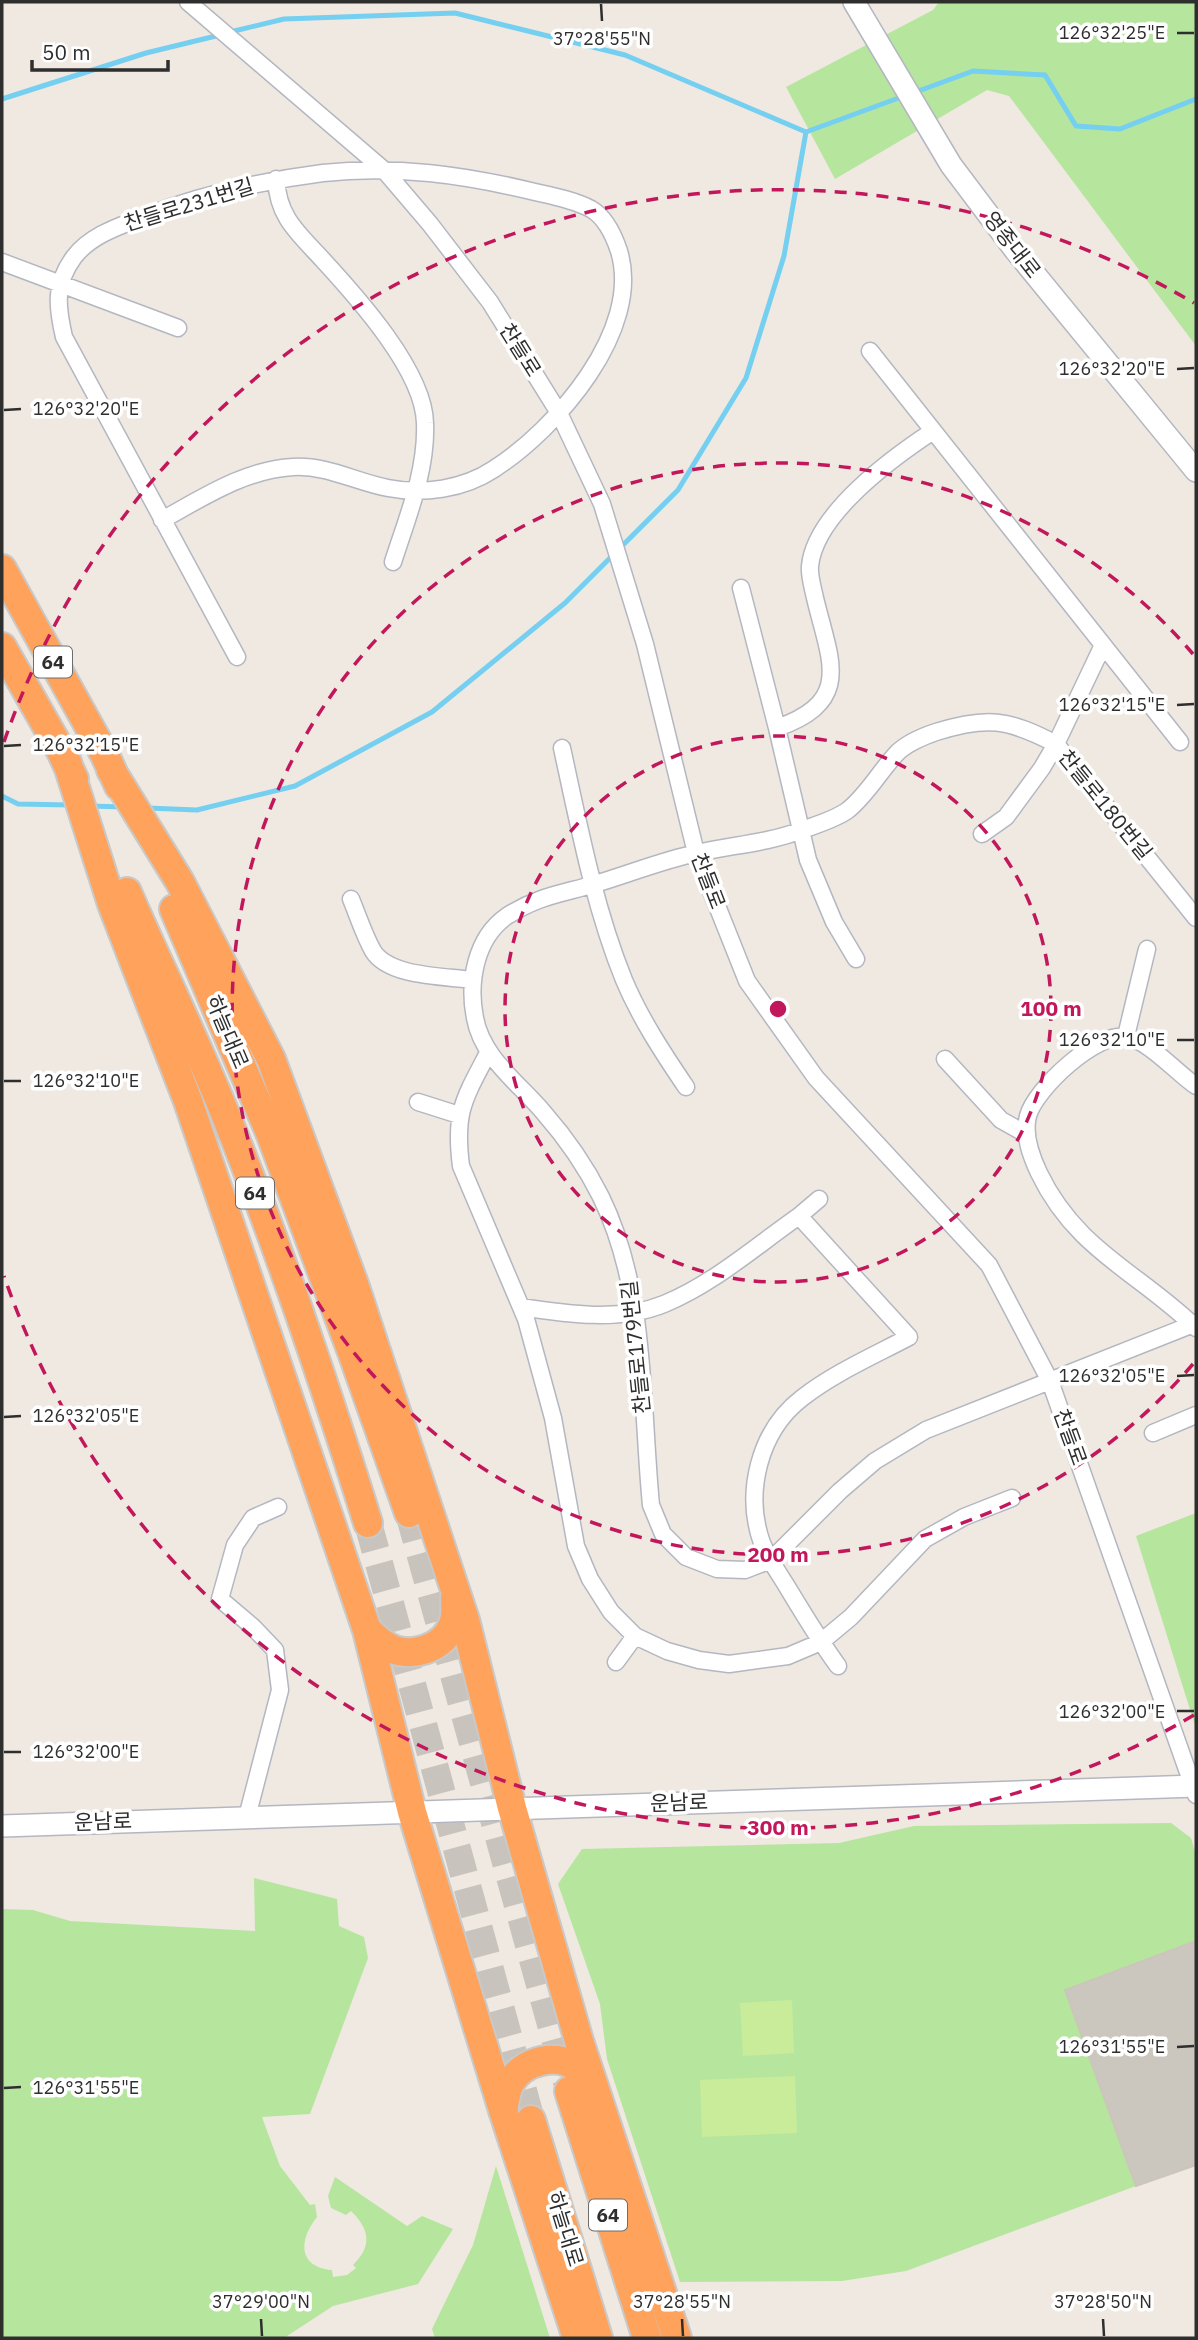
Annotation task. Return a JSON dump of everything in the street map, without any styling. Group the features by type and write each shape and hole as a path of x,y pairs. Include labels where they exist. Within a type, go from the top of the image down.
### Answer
{"highway":[{"name":"64","path":"2,569 165,871"},
{"name":"64","path":"2,647 64,757 111,873"},
{"name":"하늘대로","path":"165,871 271,1135 409,1513"},
{"path":"165,871 271,1059 354,1284 455,1588 582,2092 677,2338"},
{"name":"하늘대로","path":"111,873 228,1120 297,1307 368,1523"},
{"path":"111,873 367,1630 412,1812 503,2110 577,2338"},
{"path":"367,1630 386,1646 404,1651 419,1652 434,1645 447,1634 455,1620 455,1588"},
{"path":"503,2110 510,2082 528,2066 545,2059 563,2060 578,2069 582,2092"},
{"name":"64","path":"582,2092 647,2338"},
{"name":"하늘대로","path":"531,2120 598,2338"}],"street":[{"name":"찬들로","path":"188,2 384,170 430,224 489,302 559,412 602,503 637,617 696,853 747,981 816,1079 989,1265 1050,1381 1195,1789"},
{"name":"영종대로","path":"857,7 951,165 1015,250 1196,471"},
{"name":"찬들로231번길","path":"162,520 223,486 264,471 296,467 324,469 387,488 416,491 438,490 466,483 492,471 536,438 595,365 611,333 623,297 623,265 614,234 594,210 565,199 484,179 384,170 276,179 176,205 115,228 90,241 75,256 60,284 57,308 64,337 162,520 237,657"},
{"path":"276,179 282,214 336,275 410,372 419,395 425,422 416,491 393,562"},
{"path":"2,262 178,328"},
{"path":"870,351 1180,742"},
{"path":"777,729 801,720 817,706 827,691 832,676 811,582 810,567 816,544 834,516 858,488 903,450 933,431"},
{"path":"741,588 808,860 834,922 856,959"},
{"path":"982,834 1006,817 1056,744 1103,645"},
{"name":"찬들로180번길","path":"696,853 747,845 800,831 847,811 900,750 930,734 966,723 996,722 1024,728 1056,744 1196,918"},
{"path":"562,748 593,885 625,982 642,1018 686,1087"},
{"name":"찬들로179번길","path":"696,853 593,885 540,898 504,918 483,943 472,980 475,1021 488,1053 545,1114 574,1152 601,1196 624,1256 635,1312 651,1505 663,1534 687,1557 717,1569 745,1570 771,1560 840,1491 875,1461 926,1430 1050,1381"},
{"path":"351,899 374,952 384,964 400,970 472,980"},
{"path":"1126,1037 1146,950"},
{"path":"1195,1325 1139,1280 1113,1263 1068,1220 1040,1174 1030,1153 1026,1134 1028,1116 1036,1100 1086,1049 1110,1039 1126,1037 1144,1045 1196,1086"},
{"path":"488,1053 459,1115 461,1166 521,1307 553,1418 576,1546 590,1578 611,1612 635,1636 667,1651 699,1660 729,1664 788,1656 821,1642 851,1617 925,1539 964,1517 1012,1498"},
{"path":"945,1059 1001,1120 1026,1134"},
{"path":"418,1102 459,1115"},
{"path":"521,1307 596,1315 635,1312 663,1305 699,1286 819,1199"},
{"path":"799,1216 916,1336 845,1371 800,1399 780,1421 762,1450 755,1484 755,1519 763,1544 838,1666"},
{"path":"1050,1381 1195,1325"},
{"path":"1153,1433 1196,1415"},
{"path":"247,1818 280,1690 275,1650 220,1599 235,1545 253,1518 278,1507"},
{"path":"616,1662 635,1636"},
{"name":"운남로","path":"2,1826 512,1808 1195,1789"}],"green space":[{"path":"939,2 1196,2 1196,346 1009,96 987,90 835,179 786,87 933,10"},
{"path":"1196,1513 1196,1729 1136,1536"},
{"path":"1171,1823 1191,1838 1196,1855 1196,1941 1066,1990 1136,2186 906,2271 842,2281 680,2282 607,2059 600,2004 558,1884 582,1849 839,1843 914,1826"},
{"path":"254,1878 337,1899 339,1926 364,1937 368,1958 310,2114 262,2117 280,2166 310,2205 315,2204 317,2217 305,2243 307,2258 312,2264 332,2270 333,2277 347,2275 356,2268 353,2265 364,2251 365,2231 357,2217 351,2211 346,2215 331,2208 328,2196 335,2177 407,2226 422,2216 453,2229 418,2284 333,2306 284,2338 2,2338 2,1909 33,1910 70,1921 255,1931"},
{"path":"792,2000 794,2053 743,2056 740,2003"},
{"path":"795,2076 797,2133 702,2137 700,2080"},
{"path":"496,2166 550,2338 435,2338 432,2329 473,2245"}],"building":[{"path":"1196,1941 1196,2165 1136,2186 1065,1990"}],"waterway":[{"path":"230,32 284,19 455,13 625,55 806,132"},
{"path":"2,99 146,53 220,35"},
{"path":"913,93 973,71 1045,75 1076,126 1120,129 1196,99"},
{"path":"620,548 678,490 746,378 784,256 806,132 904,96"},
{"path":"147,808 197,810 295,786 432,712 565,603 613,555"},
{"path":"2,796 18,804 70,805"},
{"path":"91,806 123,807"}],"tunnel":[{"path":"409,1513 567,2082"},
{"path":"368,1523 531,2120"}]}
